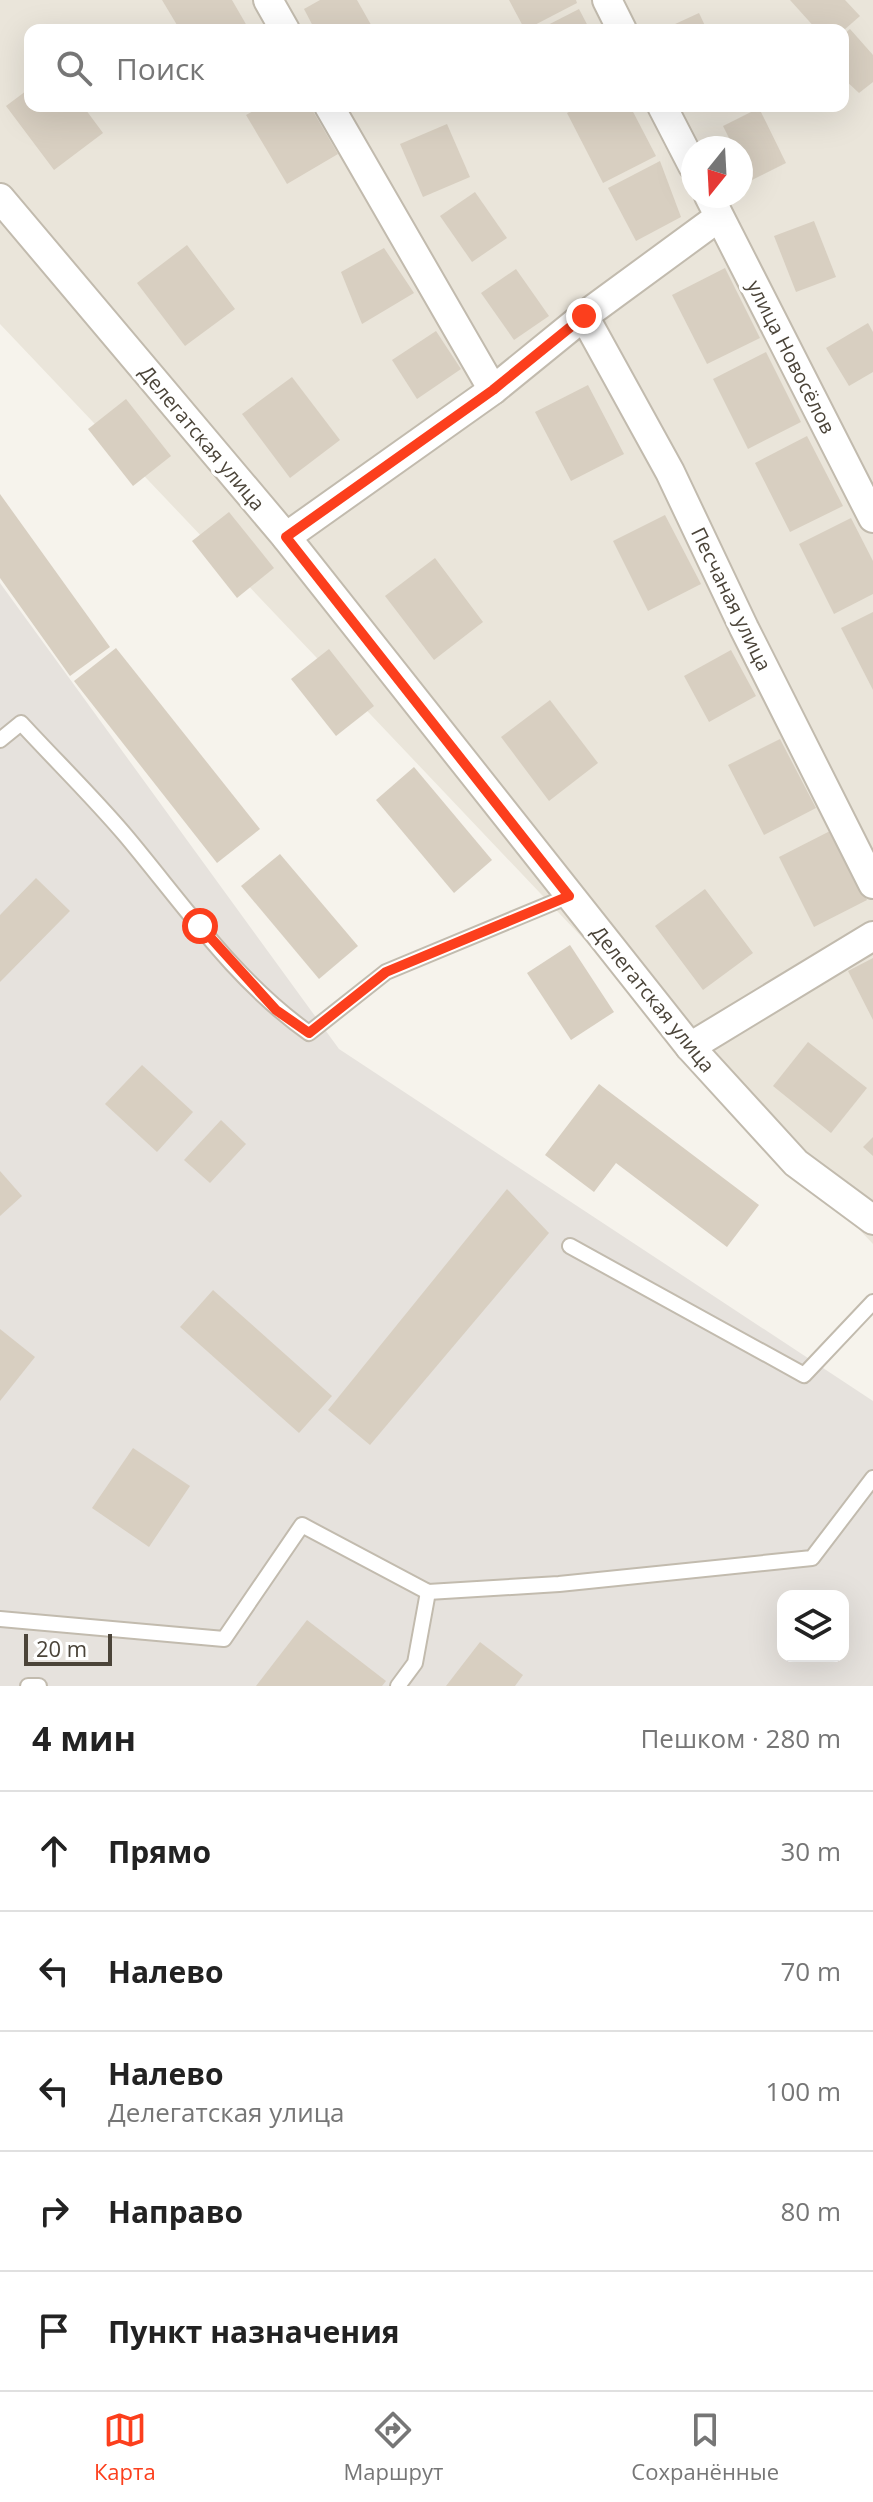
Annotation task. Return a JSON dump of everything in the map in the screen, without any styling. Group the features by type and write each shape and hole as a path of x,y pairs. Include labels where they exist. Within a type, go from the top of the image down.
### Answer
{"street":[{"path":"268,0 282,24"},
{"path":"607,0 619,24"},
{"path":"332,112 493,390"},
{"path":"665,112 681,143"},
{"name":"Делегатская улица","path":"0,198 286,537 690,1047 796,1163 873,1220"},
{"path":"286,537 493,390 712,208"},
{"name":"улица Новосёлов","path":"715,208 873,518"},
{"name":"Песчаная улица","path":"584,316 670,472 744,628 873,884"},
{"path":"690,1047 873,936"}],"lane":[{"path":"0,740 21,723 123,833 200,926 276,1010 309,1033 386,972 569,896"},
{"path":"570,1246 804,1375 873,1302"},
{"path":"0,1619 224,1639 302,1525 428,1592 559,1584 812,1558 873,1478"},
{"path":"398,1686 415,1663 428,1592"},
{"path":"28,1686 39,1686"}],"shaded area":[{"path":"0,0 873,0 873,1244 0,324"},
{"path":"0,583 339,1049 873,1401 873,1686 0,1686"}],"building":[{"path":"162,0 232,0 246,24 176,24"},
{"path":"320,0 357,0 371,24 312,24 304,9"},
{"path":"509,0 576,0 577,3 537,24 522,24"},
{"path":"790,0 845,0 860,16 849,26 812,24"},
{"path":"579,9 587,24 550,24"},
{"path":"699,13 704,24 675,24"},
{"path":"849,30 873,55 873,82 859,93 849,84"},
{"path":"24,92 24,112 87,112 103,133 54,170 6,106"},
{"path":"251,112 314,112 338,154 287,184 246,115"},
{"path":"633,112 656,156 603,183 567,113"},
{"path":"751,112 761,112 786,163 753,180 753,136 728,136 723,126"},
{"path":"447,124 470,177 423,197 400,144"},
{"path":"660,161 681,217 636,241 608,188"},
{"path":"475,192 507,238 472,262 440,216"},
{"path":"814,221 836,277 796,292 774,236"},
{"path":"187,245 235,309 185,346 137,283"},
{"path":"384,248 414,293 362,324 341,272"},
{"path":"725,268 760,338 707,364 672,295"},
{"path":"516,269 549,316 514,340 481,293"},
{"path":"868,323 873,332 873,372 849,386 826,348"},
{"path":"436,331 461,369 417,399 392,360"},
{"path":"766,352 801,422 748,449 713,379"},
{"path":"292,377 340,440 290,478 242,414"},
{"path":"588,385 624,454 571,481 535,412"},
{"path":"126,399 171,456 133,486 88,429"},
{"path":"807,436 843,506 790,532 755,463"},
{"path":"0,494 110,647 70,676 0,578"},
{"path":"229,512 274,568 237,598 192,541"},
{"path":"665,515 701,584 648,611 613,541"},
{"path":"851,518 873,561 873,594 834,614 799,544"},
{"path":"435,558 483,622 434,660 385,596"},
{"path":"873,612 873,690 841,628"},
{"path":"116,648 260,829 217,863 74,681"},
{"path":"329,649 374,706 336,736 291,679"},
{"path":"731,650 756,696 709,722 684,676"},
{"path":"550,700 598,763 549,801 501,737"},
{"path":"780,739 816,808 764,835 728,765"},
{"path":"414,767 492,860 454,893 376,800"},
{"path":"832,830 867,900 814,927 779,857"},
{"path":"280,854 358,946 319,979 241,886"},
{"path":"36,878 70,911 0,982 0,915"},
{"path":"705,889 753,953 703,990 655,926"},
{"path":"570,945 614,1012 571,1040 527,973"},
{"path":"873,958 873,1020 848,971"},
{"path":"808,1042 867,1088 831,1133 773,1086"},
{"path":"142,1065 193,1112 157,1152 105,1104"},
{"path":"599,1084 759,1205 727,1247 616,1163 594,1192 545,1155"},
{"path":"221,1120 246,1144 210,1183 184,1160"},
{"path":"873,1137 873,1156 863,1147"},
{"path":"0,1171 22,1196 0,1216"},
{"path":"507,1189 549,1233 370,1445 328,1410"},
{"path":"213,1290 332,1396 299,1433 180,1327"},
{"path":"0,1329 35,1357 0,1401"},
{"path":"133,1448 190,1486 149,1547 92,1508"},
{"path":"307,1620 386,1681 382,1686 256,1686"},
{"path":"480,1642 523,1675 515,1686 446,1686"}],"route":[{"path":"200,926 276,1010 309,1033 386,972 569,896 286,537 493,390 584,316"}]}
